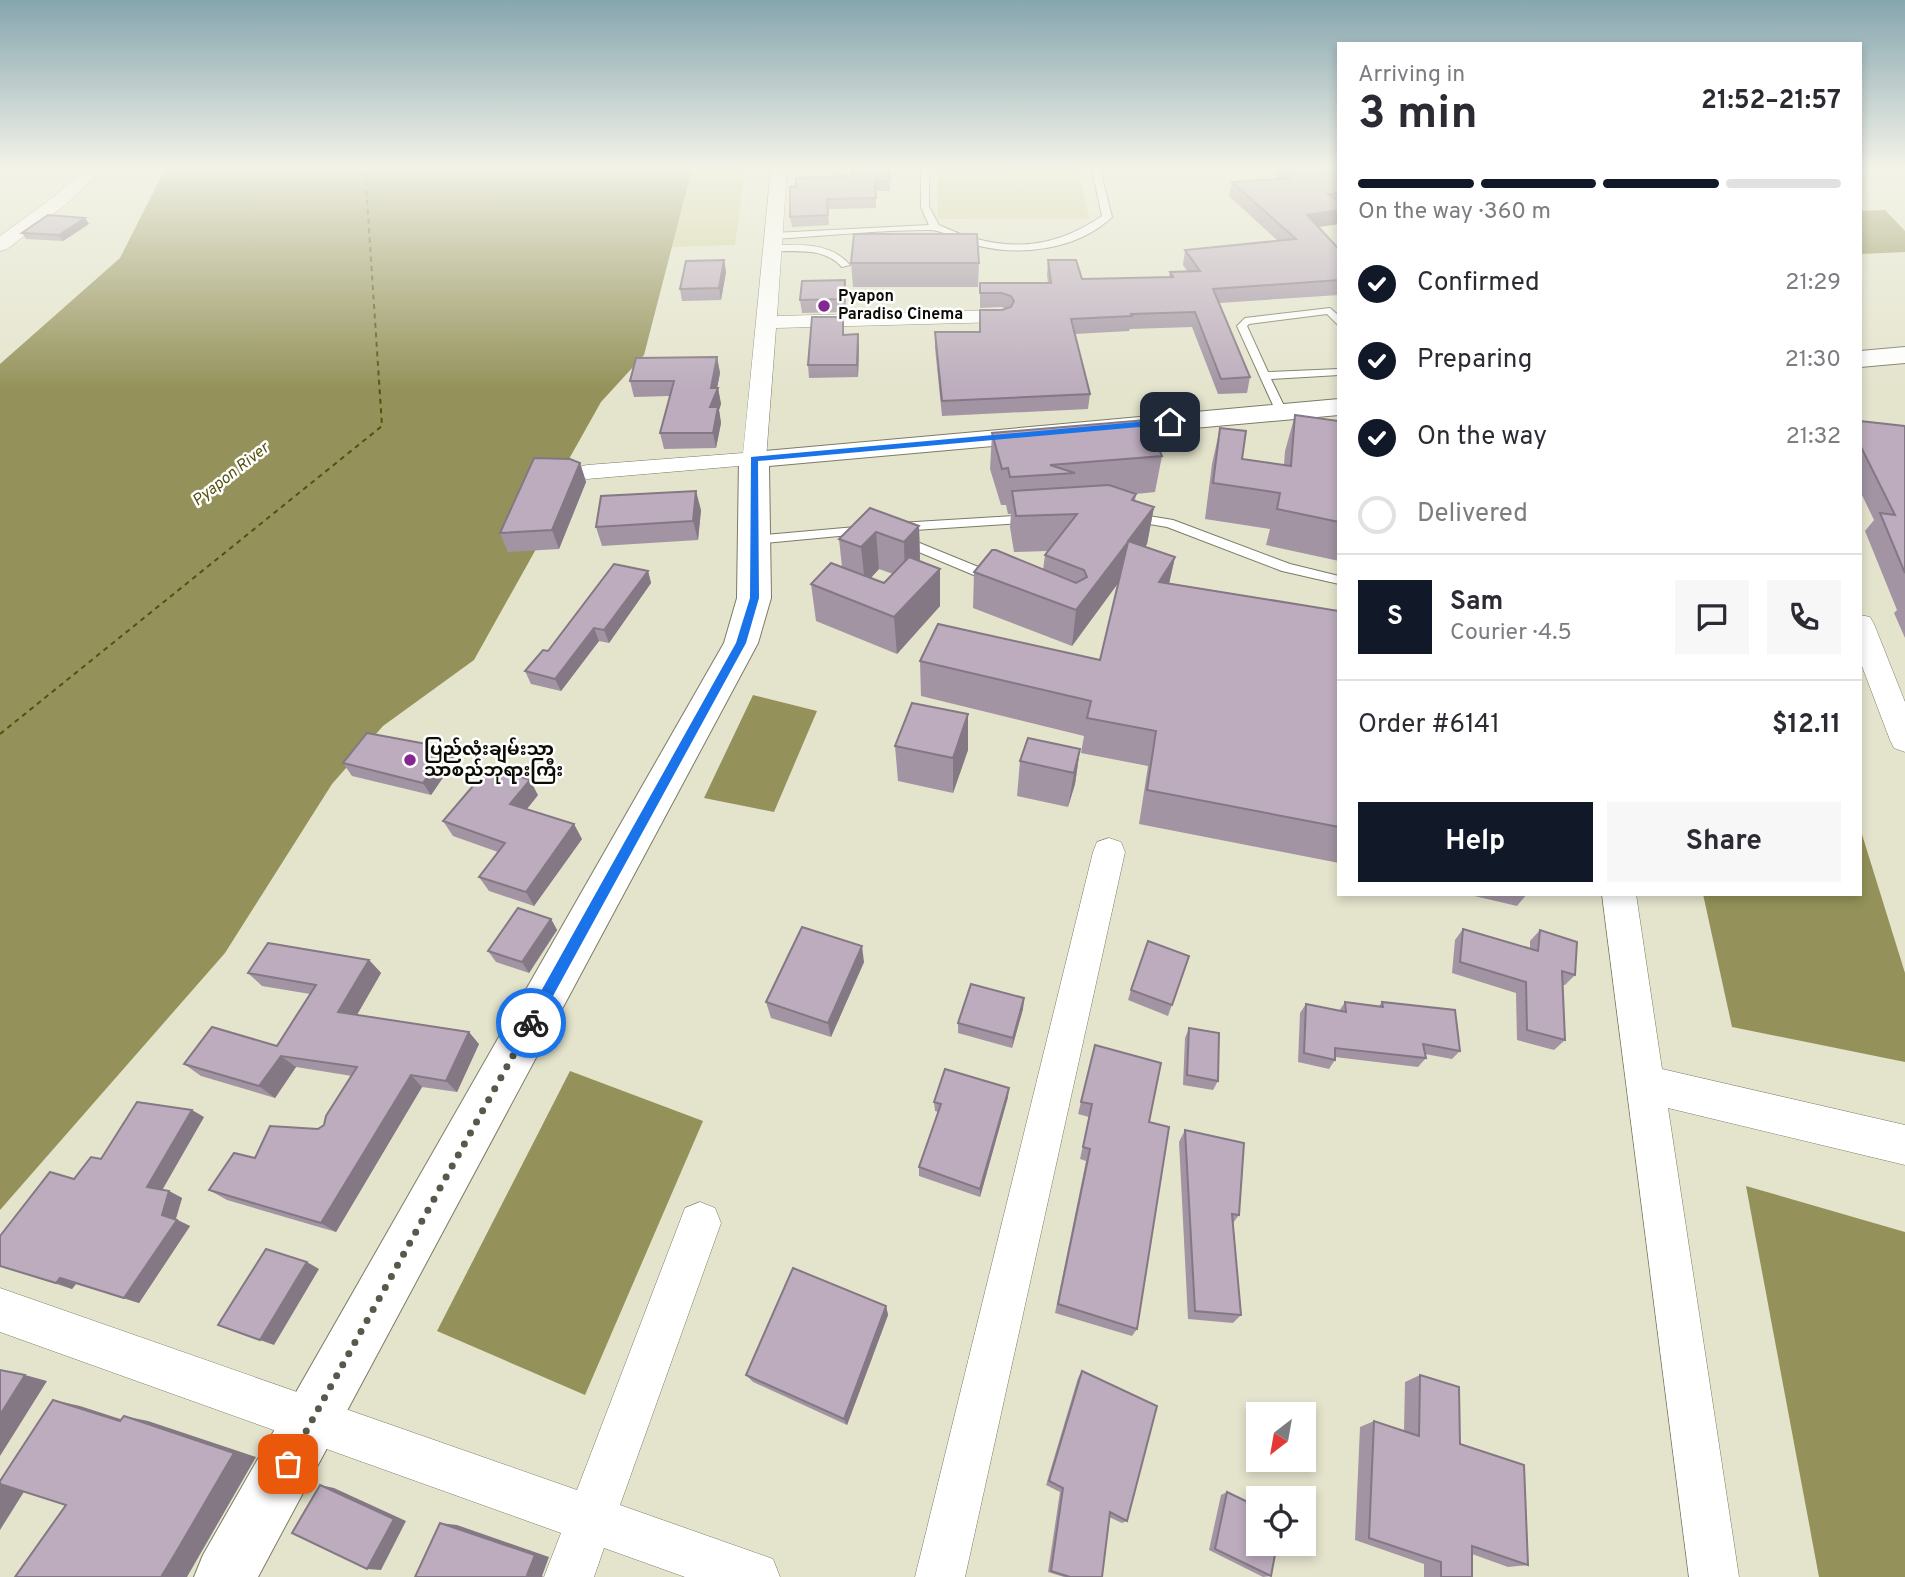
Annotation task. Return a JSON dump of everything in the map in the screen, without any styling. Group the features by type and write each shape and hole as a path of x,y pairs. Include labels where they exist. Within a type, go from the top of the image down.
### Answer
{"main road":[{"path":"1862,359 1905,355"},
{"path":"225,1577 741,643 754,598 754,459 1337,407"}],"street":[{"path":"587,472 754,459 773,243"},
{"path":"766,322 1000,316"},
{"path":"1862,634 1868,662 1905,740"},
{"path":"1868,662 1905,668"},
{"path":"940,1577 1109,852"},
{"path":"1619,896 1714,1577"},
{"path":"1645,1084 1905,1145"},
{"path":"569,1577 700,1223"},
{"path":"0,1310 755,1577"}],"lane":[{"path":"776,243 834,253 845,265"},
{"path":"978,243 1009,248 1040,247 1058,243"},
{"path":"1282,412 1242,326 1245,321 1257,317 1335,311"},
{"path":"1263,376 1337,372"},
{"path":"1111,514 1168,523 1287,568 1337,580"},
{"path":"754,540 1042,519"},
{"path":"884,530 1011,586"}],"shaded area":[{"path":"673,243 735,243 735,245 672,247"}],"water":[{"name":"Pyapon River","path":"128,243 673,243 644,355 601,402 569,459 545,533 474,660 383,726 332,784 225,953 0,1210 0,364 120,258"},
{"path":"1862,243 1905,243 1905,252 1862,254"},
{"path":"753,695 817,711 774,812 704,798"},
{"path":"1862,834 1905,973 1905,1062 1732,1027 1703,896 1862,896"},
{"path":"570,1071 703,1121 585,1395 437,1331"},
{"path":"1746,1186 1905,1232 1905,1577 1819,1577"}],"building":[{"path":"853,243 978,243 979,263 851,263"},
{"path":"1260,243 1333,243 1337,247 1337,280 1213,289 1250,377 1221,379 1195,312 1131,314 1132,316 1071,319 1090,394 942,401 935,332 980,332 980,310 1002,310 1011,307 1014,301 1011,296 1002,293 980,293 980,283 1051,283 1048,260 1076,260 1082,279 1173,277 1170,272 1200,271 1185,250"},
{"path":"724,260 719,288 680,289 686,261"},
{"path":"845,280 844,299 800,300 802,281"},
{"path":"812,317 843,317 843,335 858,334 857,365 808,365"},
{"path":"717,357 711,388 718,388 710,407 718,407 713,433 660,433 674,381 630,381 636,358"},
{"path":"1295,415 1337,421 1337,522 1277,509 1280,493 1213,483 1220,428 1246,431 1242,459 1291,466"},
{"path":"1146,420 1162,456 1050,465 1075,473 1010,477 1008,468 1002,469 992,433"},
{"path":"1862,421 1905,426 1905,573 1880,513 1895,515 1862,449"},
{"path":"534,458 570,459 580,463 552,530 500,533"},
{"path":"1109,485 1136,494 1132,500 1154,507 1128,541 1175,557 1159,582 1337,611 1337,827 1147,790 1156,731 1087,718 1091,701 920,661 938,624 1100,660 1128,542 1076,610 974,572 992,550 996,550 1076,583 1087,577 1084,570 1045,555 1077,514 1016,516 1012,491"},
{"path":"696,491 693,521 596,527 601,496"},
{"path":"870,508 919,526 904,542 876,532 861,547 839,539"},
{"path":"909,557 940,569 894,617 811,584 831,563 884,583"},
{"path":"614,564 648,571 604,630 594,628 555,679 525,671 543,650 548,651"},
{"path":"912,703 968,714 953,758 895,746"},
{"path":"367,733 448,748 423,783 343,763"},
{"path":"1028,738 1080,749 1074,773 1020,761"},
{"path":"490,766 530,780 510,804 574,824 526,892 479,877 505,843 443,821"},
{"path":"518,908 551,919 522,962 488,951"},
{"path":"802,927 862,946 828,1023 766,1002"},
{"path":"1463,929 1538,951 1540,930 1577,942 1575,975 1562,971 1565,1040 1527,1030 1526,982 1460,962"},
{"path":"1148,941 1189,956 1172,1005 1131,990"},
{"path":"268,943 369,960 338,1012 469,1032 446,1081 411,1075 321,1223 209,1190 234,1153 255,1158 270,1126 318,1129 324,1125 326,1116 357,1067 281,1056 259,1086 184,1064 212,1027 277,1046 316,985 248,973"},
{"path":"971,984 1024,998 1013,1038 958,1023"},
{"path":"1345,1002 1383,1007 1382,1002 1455,1010 1460,1051 1423,1044 1426,1058 1335,1048 1335,1060 1304,1053 1306,1004 1346,1012"},
{"path":"1189,1028 1219,1033 1218,1081 1187,1075"},
{"path":"1095,1045 1161,1063 1149,1122 1169,1127 1137,1329 1058,1304 1090,1149 1083,1147 1092,1104 1081,1102"},
{"path":"945,1069 1009,1088 980,1189 919,1167 941,1104 934,1102"},
{"path":"137,1102 192,1110 147,1187 169,1191 162,1215 177,1220 124,1298 60,1278 56,1283 0,1266 0,1236 50,1172 74,1179 91,1157 101,1159"},
{"path":"1185,1130 1244,1143 1239,1215 1232,1214 1241,1315 1195,1311"},
{"path":"266,1249 307,1262 260,1340 218,1325"},
{"path":"793,1268 886,1306 844,1419 746,1375"},
{"path":"0,1370 25,1375 0,1415"},
{"path":"1082,1371 1157,1406 1127,1521 1110,1512 1102,1577 1070,1577 1051,1571 1063,1488 1049,1481"},
{"path":"1420,1375 1459,1387 1460,1444 1524,1465 1528,1565 1472,1546 1472,1577 1441,1577 1441,1562 1369,1538 1374,1421 1419,1436"},
{"path":"53,1400 120,1421 124,1416 234,1453 161,1577 15,1577 66,1505 0,1484 0,1481"},
{"path":"320,1485 394,1519 367,1569 292,1533"},
{"path":"1227,1492 1246,1501 1246,1556 1275,1556 1271,1576 1215,1549"},
{"path":"440,1523 535,1555 527,1575 529,1577 415,1577"}],"ferry route":[{"path":"0,734 382,426 370,243"}],"way so far":[{"path":"288,1464 531,1023"}],"place":[{"name":"Pyapon Paradiso Cinema","path":"824,306"},
{"name":"ပြည်လုံးချမ်းသာ သာစည်ဘုရားကြီး","path":"410,760"}],"route":[{"path":"531,1023 741,643 754,598 754,459 1170,422"}]}
